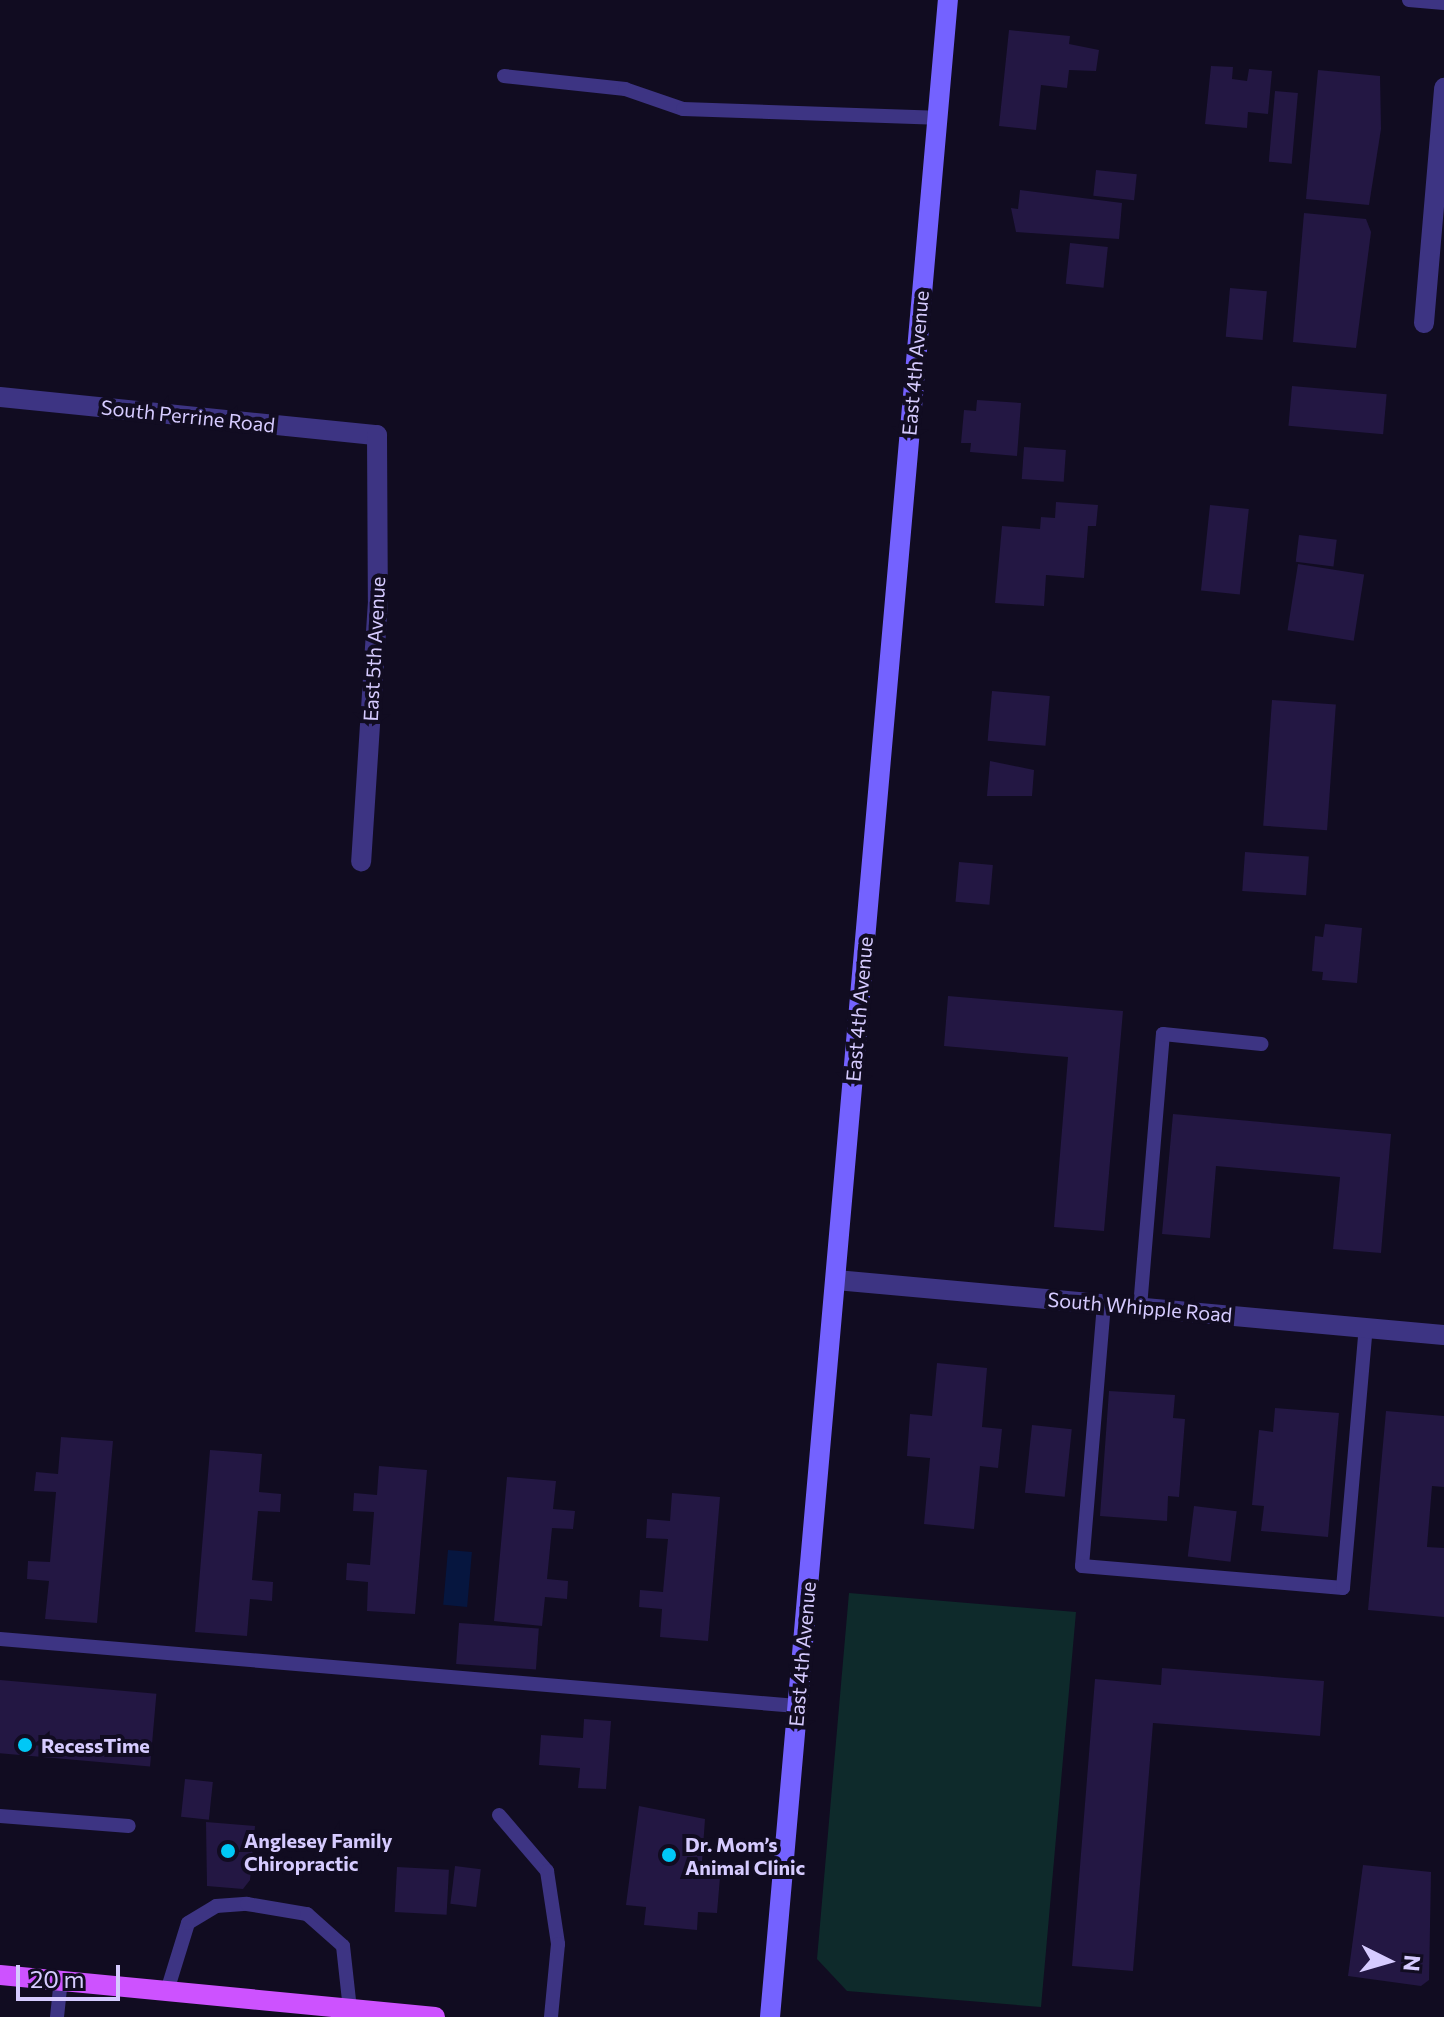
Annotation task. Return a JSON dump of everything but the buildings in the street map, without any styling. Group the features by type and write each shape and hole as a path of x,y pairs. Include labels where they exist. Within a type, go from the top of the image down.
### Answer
{"main road":[{"path":"0,1975 435,2017"}],"street":[{"name":"East 4th Avenue","path":"770,2017 948,0"},
{"path":"1424,323 1444,88"},
{"name":"South Perrine Road","path":"0,397 377,435"},
{"name":"East 5th Avenue","path":"361,861 378,601 377,435"},
{"name":"South Whipple Road","path":"836,1280 1444,1335"}],"lane":[{"path":"1409,0 1444,3"},
{"path":"504,76 625,89 683,109 936,118"},
{"path":"1140,1307 1163,1034 1261,1044"},
{"path":"1104,1304 1082,1566 1343,1588 1366,1327"},
{"path":"0,1639 797,1706"},
{"path":"499,1815 547,1871 558,1944 551,2017"},
{"path":"0,1816 129,1826"},
{"path":"167,1991 188,1923 216,1906 247,1904 307,1914 343,1946 350,2009"},
{"path":"57,2017 61,1981"}],"green space":[{"path":"849,1593 1076,1612 1041,2007 847,1991 817,1959"}],"water":[{"path":"448,1550 472,1552 467,1607 443,1605"}],"place":[{"name":"RecessTime","path":"25,1745"},
{"name":"Anglesey Family Chiropractic","path":"228,1851"},
{"name":"Dr. Mom’s Animal Clinic","path":"669,1855"}]}
